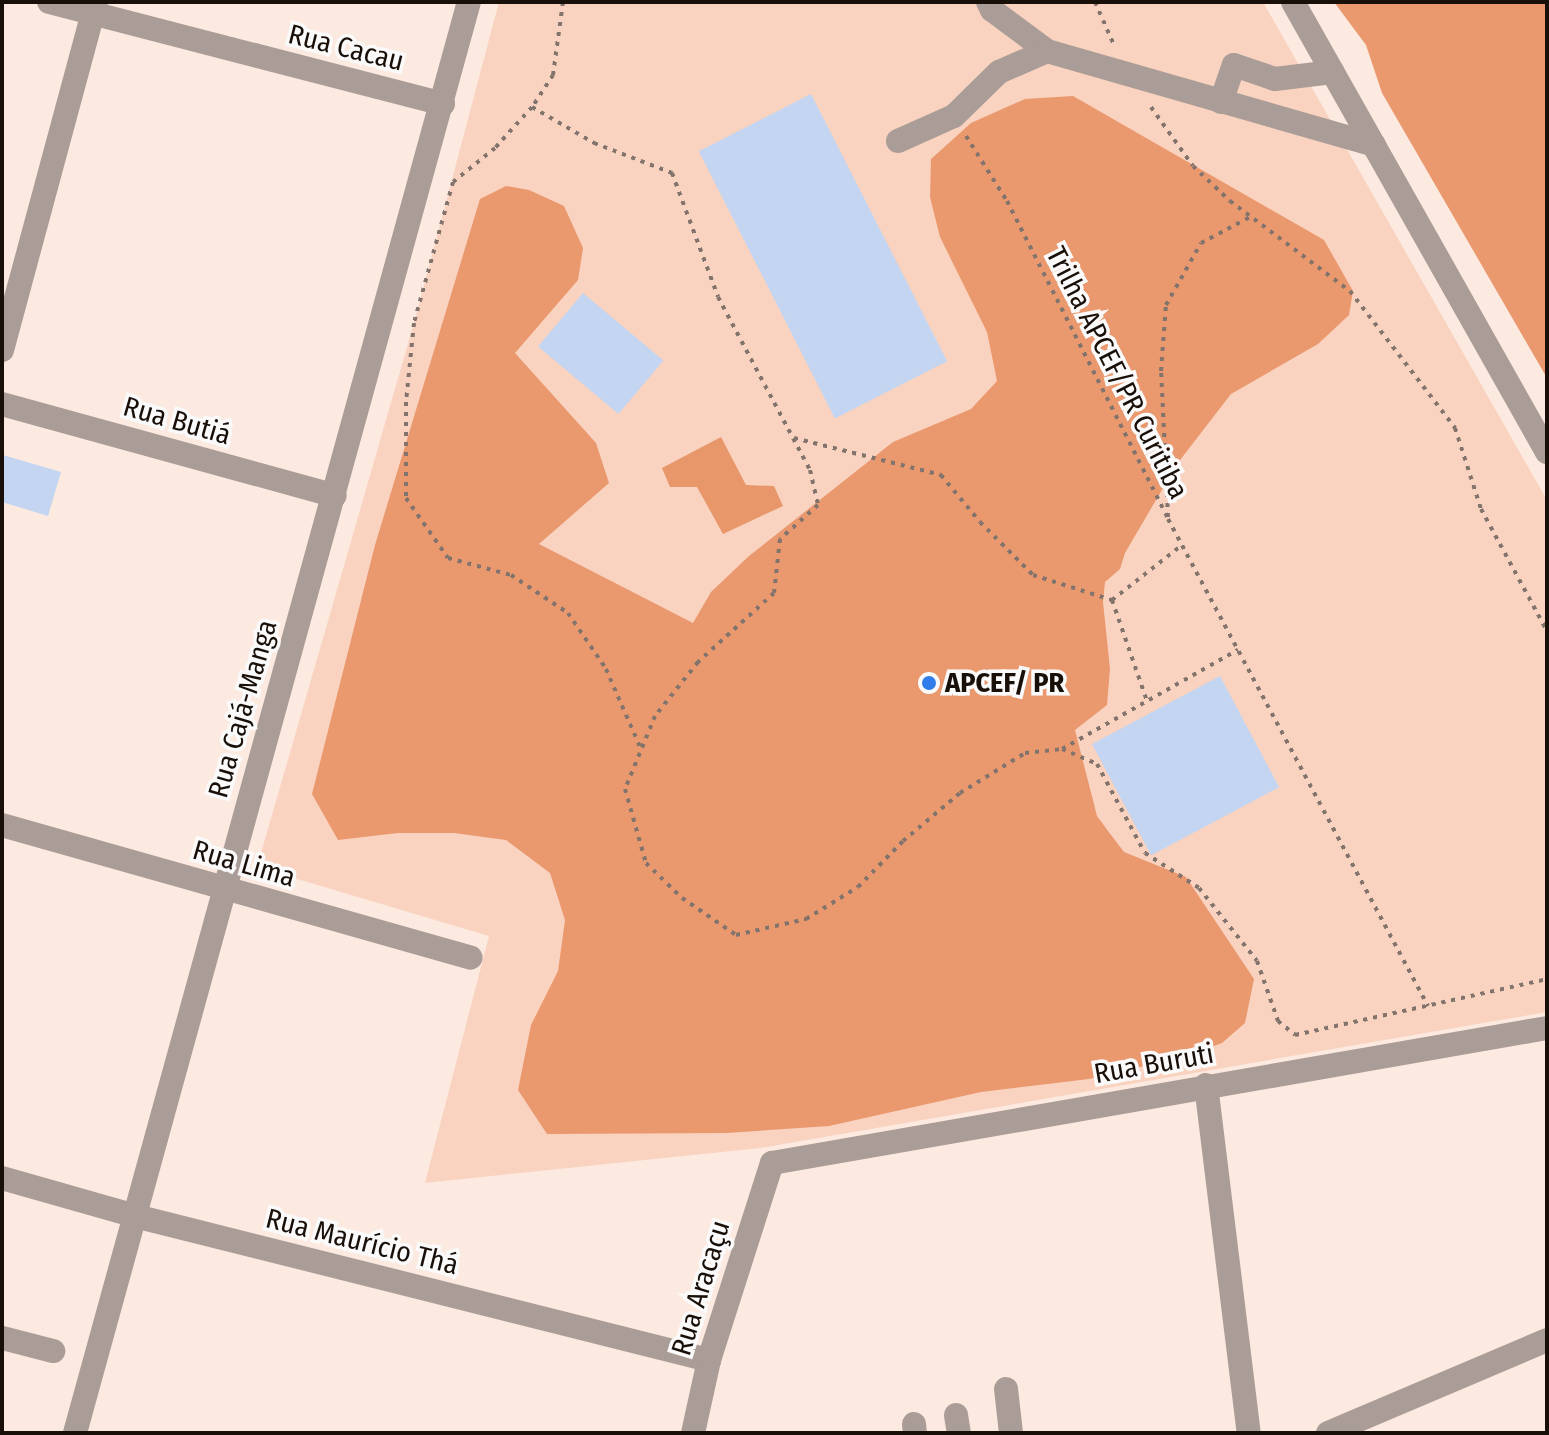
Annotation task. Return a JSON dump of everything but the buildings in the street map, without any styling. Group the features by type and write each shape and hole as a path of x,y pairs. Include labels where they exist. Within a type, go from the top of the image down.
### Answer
{"street":[{"name":"Rua Cacau","path":"49,2 94,8 443,104"},
{"name":"Rua Cajá-Manga","path":"75,1433 469,2"},
{"path":"988,2 992,10 1047,51 1374,145"},
{"path":"1293,2 1547,452"},
{"path":"2,350 94,8"},
{"path":"898,141 954,116 999,72 1047,51"},
{"path":"1221,102 1234,65 1275,79 1333,72"},
{"path":"1263,115 1275,79"},
{"name":"Rua Butiá","path":"2,404 335,496"},
{"name":"Rua Lima","path":"2,825 471,958"},
{"name":"Rua Buruti","path":"772,1163 1547,1028"},
{"path":"1206,1085 1249,1433"},
{"name":"Rua Aracaçu","path":"693,1433 709,1360 772,1163"},
{"name":"Rua Maurício Thá","path":"2,1178 135,1216 709,1360"},
{"path":"2,1338 53,1351"},
{"path":"1328,1433 1547,1340"},
{"path":"1006,1389 1011,1433"}],"path":[{"path":"563,2 553,75 532,107 495,148 453,182 414,323 406,402 406,498 448,558 511,575 568,613 606,669 641,750"},
{"path":"532,107 594,143 672,173 718,297 810,470 818,505 780,539 774,593 698,662 655,716 625,789 646,863 682,898 736,935 806,919 858,887 903,841 960,793 1025,753 1062,749 1238,650"},
{"path":"1155,114 1193,166 1250,217 1350,291 1455,428 1481,509 1547,631"},
{"name":"Trilha APCEF/PR Curitiba","path":"954,116 1014,214 1168,519"},
{"name":"Trilha APCEF/PR Curitiba","path":"1168,519 1162,397 1166,305 1201,243 1250,217"},
{"path":"794,438 941,475 980,522 1033,575 1112,600"},
{"path":"1168,519 1428,1006"},
{"path":"1112,600 1182,545"},
{"path":"1112,600 1147,701"},
{"path":"1062,749 1097,764 1145,853 1199,888 1257,961 1278,1021 1295,1035 1547,979"}],"shaded area":[{"name":"APCEF/ PR","path":"499,2 1263,2 1547,500 1547,1012 760,1148 425,1183 489,936 257,867 414,323"},
{"path":"1334,2 1547,2 1547,378 1382,93 1366,45"},
{"path":"1073,96 1324,240 1353,291 1349,315 1318,344 1231,394 1177,464 1125,553 1120,569 1105,582 1103,602 1110,669 1107,705 1075,730 1097,816 1124,852 1186,877 1254,979 1245,1023 1222,1043 1187,1056 1089,1079 981,1092 829,1126 727,1133 547,1134 518,1090 531,1025 558,971 565,920 550,873 506,840 454,833 398,833 338,840 312,794 375,545 480,199 506,186 529,190 564,206 583,248 578,280 515,353 596,443 609,483 539,544 693,623 711,592 749,556 893,442 971,409 997,381 987,332 940,237 930,197 931,159 971,123 1025,99"},
{"path":"721,437 746,485 774,486 783,506 723,534 697,487 670,487 662,468"}],"place":[{"name":"APCEF/ PR","path":"929,683"}]}
